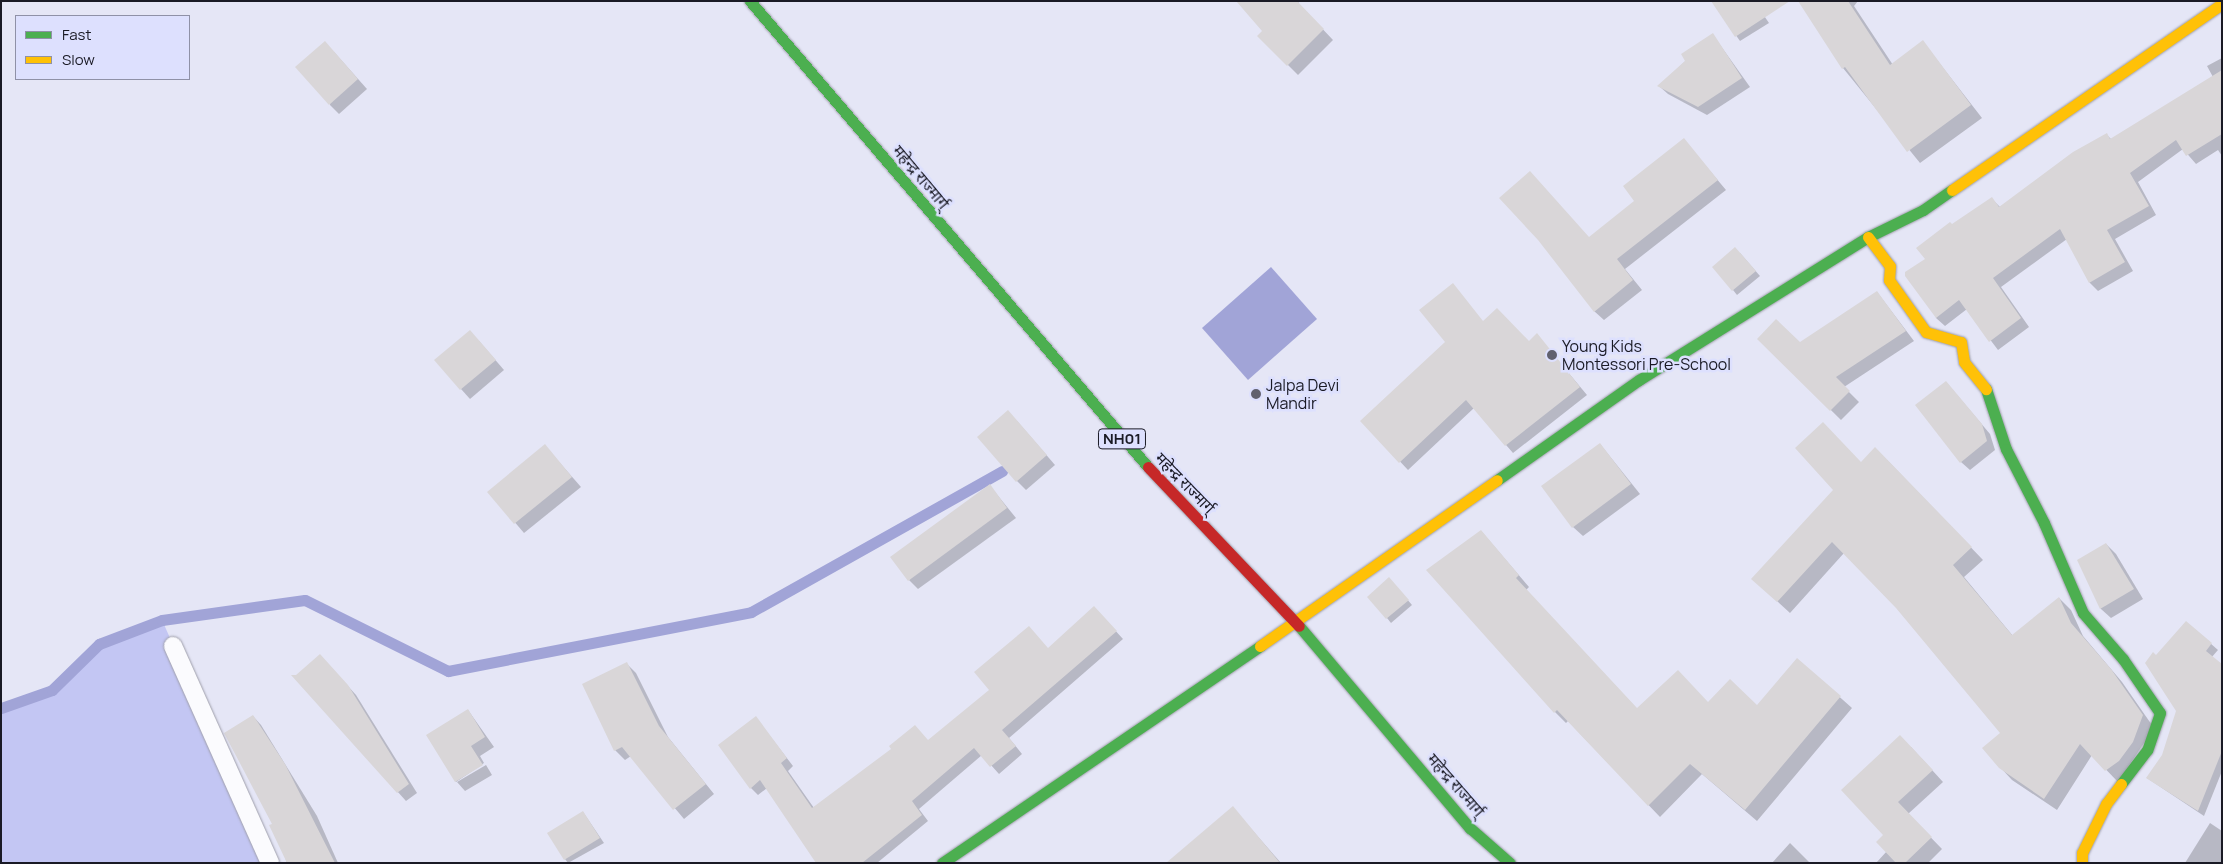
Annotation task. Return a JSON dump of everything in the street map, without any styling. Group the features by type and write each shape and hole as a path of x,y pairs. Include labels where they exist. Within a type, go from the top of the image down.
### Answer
{"main road":[{"name":"महेन्द्र राज्मार्ग्","path":"750,1 1132,451 1295,622 1470,828 1510,863"},
{"path":"942,863 1295,622 1639,380 1868,237 1923,210 2222,4"},
{"path":"1868,237 1890,266 1889,280 1926,332 1961,342 1964,362 1989,393 2006,450 2044,523 2083,612 2123,659 2160,713 2148,750 2106,804 2082,853 2082,863"}],"lane":[{"path":"173,646 270,863"}],"shaded area":[{"path":"1271,267 1317,319 1248,380 1202,328"},
{"path":"162,620 270,863 2,863 1,708 52,690 99,644"}],"building":[{"path":"1236,1 1297,1 1324,29 1287,66 1257,36 1262,31"},
{"path":"1711,1 1790,1 1735,37"},
{"path":"1798,1 1848,1 1890,65 1923,40 1971,105 1907,152 1845,67 1842,69"},
{"path":"1713,33 1742,78 1698,107 1657,86 1685,61 1681,54"},
{"path":"325,41 358,79 329,105 295,67"},
{"path":"2222,70 2222,134 2186,156 2176,140 2130,173 2149,206 2107,230 2125,262 2089,283 2060,229 1993,278 2021,318 1989,342 1959,300 1936,318 1905,276 1905,272 1925,259 1916,248 1950,222 1952,224 1992,197 1999,207 2073,152 2107,133 2110,139"},
{"path":"1684,138 1718,180 1617,259 1633,280 1594,312 1538,240 1499,198 1530,171 1589,237 1634,201 1623,186"},
{"path":"1735,247 1756,271 1732,291 1712,267"},
{"path":"1453,283 1483,321 1497,308 1529,341 1537,333 1580,387 1505,446 1466,400 1399,463 1360,421 1445,342 1419,310"},
{"path":"1877,291 1906,331 1836,377 1850,391 1830,411 1757,339 1776,319 1800,342"},
{"path":"470,330 496,360 460,390 434,360"},
{"path":"1946,381 1982,424 1987,441 1960,463 1915,405"},
{"path":"1008,410 1047,455 1016,482 977,437"},
{"path":"1823,422 1861,462 1875,447 1972,547 1953,565 2012,635 2059,597 2071,623 2111,669 2143,715 2133,742 2119,761 2105,771 2080,744 2044,799 1999,768 1982,748 2000,733 1896,608 1832,542 1777,602 1751,579 1833,490 1795,448"},
{"path":"1600,443 1631,484 1572,528 1541,486"},
{"path":"545,444 572,477 514,524 487,492"},
{"path":"990,484 1007,508 908,581 890,557"},
{"path":"1481,530 1519,575 1516,578 1637,708 1678,670 1708,702 1730,679 1757,705 1797,658 1841,696 1745,810 1690,764 1648,806 1557,710 1554,713 1426,570"},
{"path":"2106,543 2134,589 2100,609 2077,560"},
{"path":"1389,577 1409,600 1386,619 1367,597"},
{"path":"1094,606 1117,631 1002,730 1016,746 990,767 974,748 912,801 922,815 862,863 816,863 760,780 750,789 718,745 756,716 787,758 781,763 812,808 891,749 889,746 915,725 928,740 989,690 974,672 1029,626 1048,648"},
{"path":"2186,621 2212,643 2206,651 2222,664 2222,751 2198,811 2146,778 2162,755 2176,711 2145,663 2153,652 2156,655"},
{"path":"320,654 348,685 409,784 397,793 291,675 296,675"},
{"path":"627,662 659,726 706,784 673,810 622,747 614,751 582,684"},
{"path":"468,709 485,737 471,746 483,765 455,782 426,735"},
{"path":"253,715 285,764 335,863 287,863 269,825 272,824 224,733"},
{"path":"1900,735 1933,770 1898,802 1932,837 1905,863 1896,863 1876,842 1883,835 1841,790"},
{"path":"1233,806 1280,863 1166,863"},
{"path":"583,811 600,838 564,860 547,833"}],"waterway":[{"path":"1,708 52,690 99,644 162,620 305,600 448,671 751,612 1002,471"}],"traffic: fast":[{"path":"750,1 1148,467"},
{"path":"1497,480 1639,380 1868,237 1923,210 1952,190"},
{"path":"1986,389 2006,449 2044,523 2083,613 2123,659 2160,713 2147,750 2121,784"},
{"path":"1299,626 1470,828 1510,863"},
{"path":"942,863 1260,646"}],"traffic: slow":[{"path":"1952,190 2222,4"},
{"path":"1868,237 1890,266 1889,280 1926,332 1961,342 1964,362 1986,389"},
{"path":"1260,646 1497,480"},
{"path":"2082,863 2082,853 2106,804 2121,784"}],"traffic: jam":[{"path":"1148,467 1299,626"}],"place":[{"name":"Young Kids Montessori Pre-School","path":"1552,355"},
{"name":"Jalpa Devi Mandir","path":"1256,394"}]}
